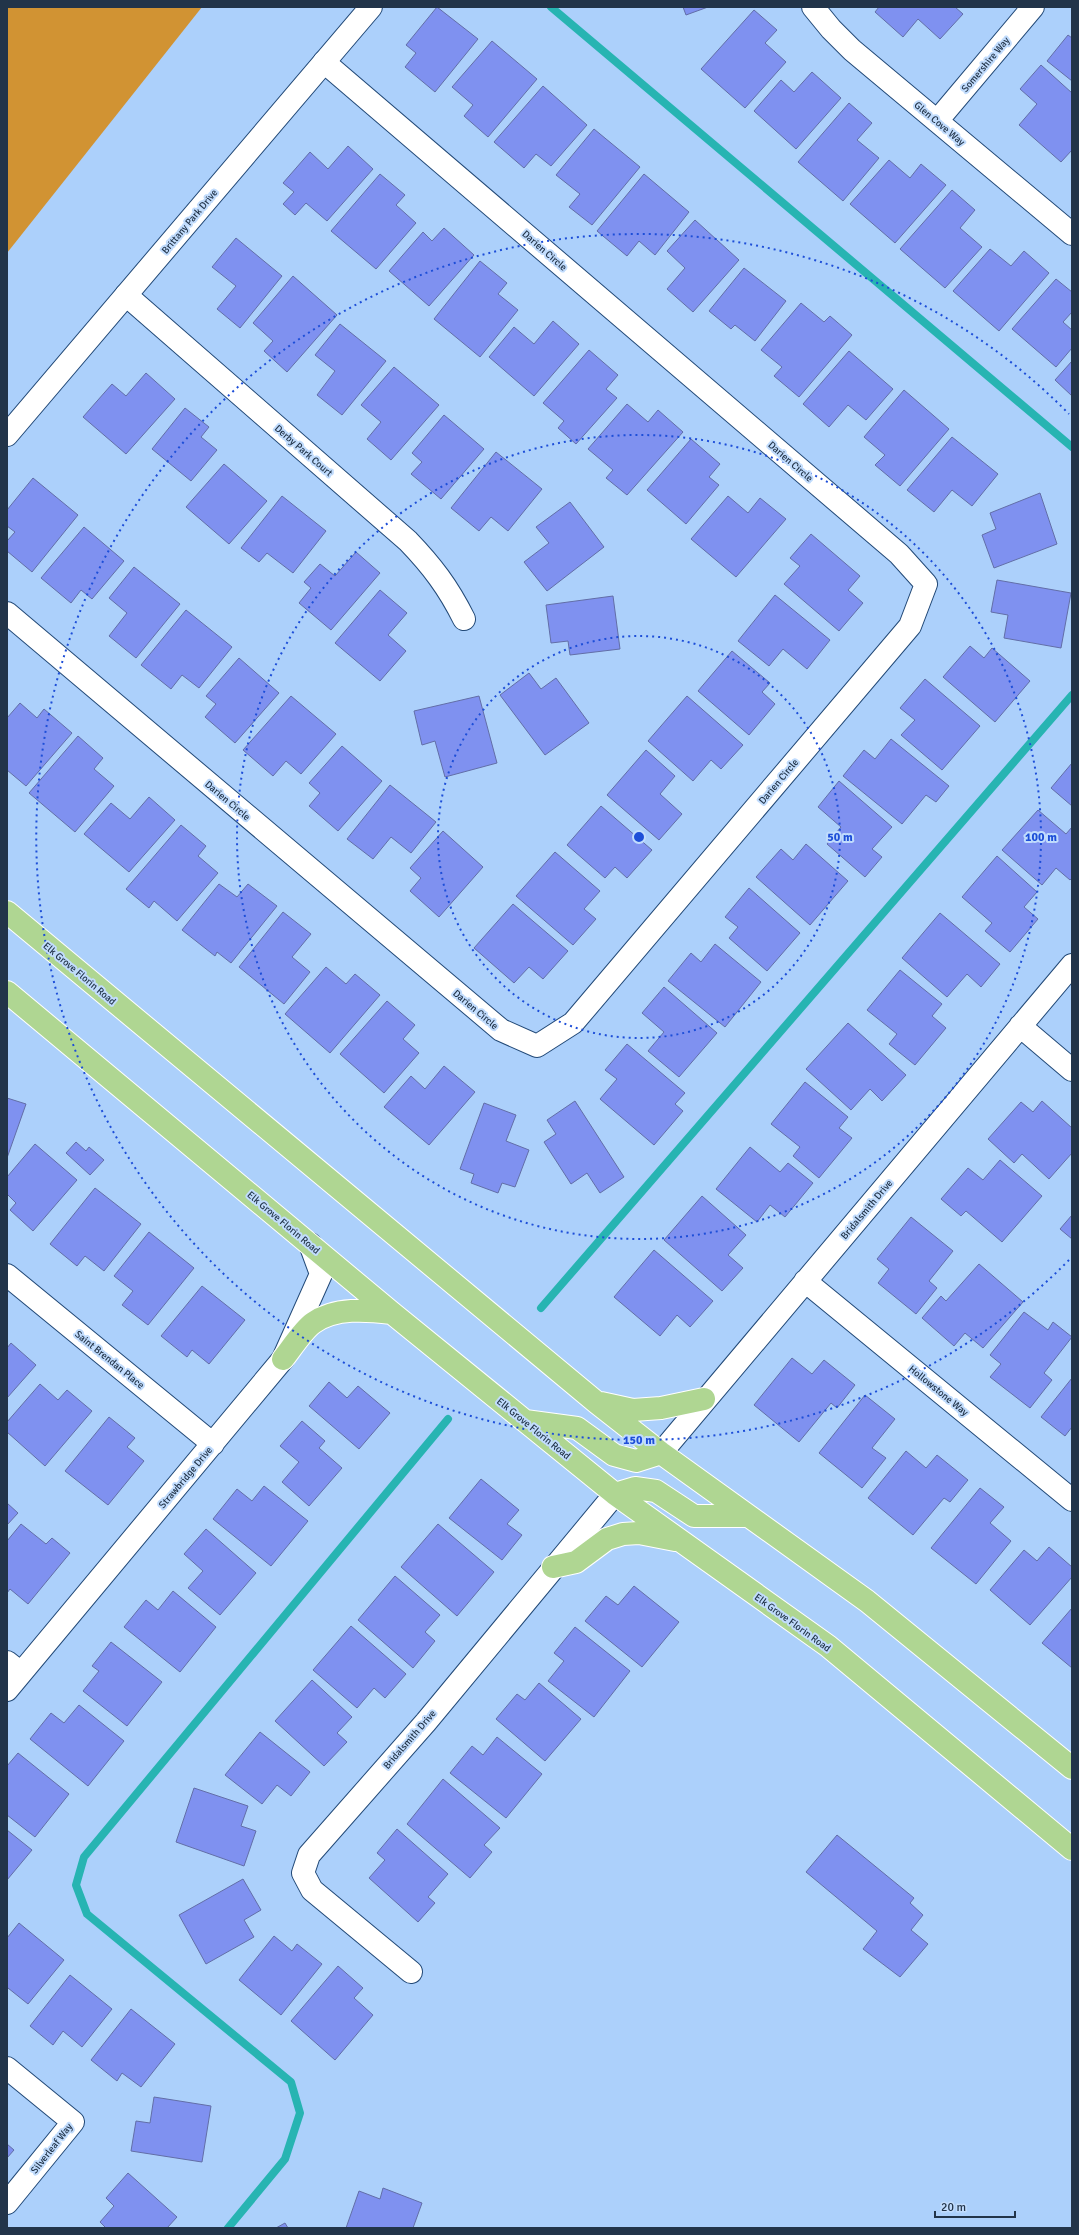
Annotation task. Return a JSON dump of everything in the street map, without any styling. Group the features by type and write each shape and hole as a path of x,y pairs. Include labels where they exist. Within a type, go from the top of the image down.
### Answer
{"main road":[{"name":"Elk Grove Florin Road","path":"7,912 596,1402 661,1453 867,1601 1072,1768"},
{"name":"Elk Grove Florin Road","path":"7,992 392,1314 615,1494 828,1646 1072,1849"},
{"path":"283,1359 312,1323 331,1315 359,1310 392,1314"},
{"path":"596,1402 633,1410 661,1408 704,1399"},
{"path":"525,1421 577,1428 614,1455 636,1461 661,1453"},
{"path":"615,1494 635,1488 656,1491 694,1516 747,1516"},
{"path":"554,1567 576,1562 607,1539 623,1534 639,1533 681,1541"}],"street":[{"name":"Brittany Park Drive","path":"7,435 371,7"},
{"name":"Glen Cove Way","path":"813,7 831,29 852,50 1072,234"},
{"name":"Somershire Way","path":"937,121 1033,7"},
{"name":"Darien Circle","path":"7,613 501,1030 537,1046 573,1023 910,626 926,584 899,554 324,62"},
{"name":"Derby Park Court","path":"126,295 408,541 432,565 450,591 464,619"},
{"name":"Bridalsmith Drive","path":"661,1453 704,1399 1072,965"},
{"path":"1020,1026 1072,1070"},
{"name":"Strawbridge Drive","path":"7,1690 14,1668 213,1444 283,1359 321,1274 310,1244"},
{"name":"Saint Brendan Place","path":"7,1275 213,1444"},
{"name":"Hollowstone Way","path":"805,1280 1072,1500"},
{"name":"Bridalsmith Drive","path":"411,1972 312,1890 303,1873 309,1855 426,1722 615,1494"},
{"name":"Silverleaf Way","path":"7,2068 73,2122 7,2203"}],"shaded area":[{"path":"7,7 202,7 7,253"}],"building":[{"path":"437,7 478,39 435,92 405,67 416,53 406,45"},
{"path":"683,7 708,7 686,15"},
{"path":"879,7 955,7 963,14 940,39 918,19 903,37 875,12"},
{"path":"754,10 777,30 765,43 786,62 745,108 701,69"},
{"path":"1068,35 1072,38 1072,81 1047,61"},
{"path":"492,41 537,79 488,137 464,116 473,105 452,87"},
{"path":"1041,65 1072,93 1072,150 1061,162 1019,125 1037,104 1020,89"},
{"path":"812,72 841,98 796,149 754,111 781,80 794,92"},
{"path":"543,86 587,125 551,166 536,154 524,168 494,142"},
{"path":"849,103 872,123 857,140 879,158 843,201 798,162"},
{"path":"594,129 640,167 592,225 569,207 580,194 556,175"},
{"path":"348,146 373,169 327,221 306,203 295,215 283,204 294,192 283,183 310,152 328,169"},
{"path":"889,160 910,178 921,164 946,185 895,243 850,204"},
{"path":"380,174 405,195 396,205 416,223 376,269 331,231"},
{"path":"644,174 689,212 655,255 639,241 627,256 597,231"},
{"path":"952,190 975,210 960,228 982,247 945,288 900,249"},
{"path":"695,220 739,260 693,312 667,289 685,268 667,251"},
{"path":"444,228 474,255 429,306 389,271 423,232 432,241"},
{"path":"236,238 282,276 240,328 217,309 236,286 212,267"},
{"path":"990,249 1011,266 1024,251 1049,273 999,331 953,291"},
{"path":"480,261 507,283 498,294 518,310 480,357 434,319"},
{"path":"744,268 786,301 755,341 735,325 731,329 709,311"},
{"path":"293,276 337,315 287,372 264,351 273,341 253,323"},
{"path":"1056,279 1072,292 1072,312 1063,322 1072,330 1072,348 1056,367 1012,329"},
{"path":"801,303 824,322 830,316 852,335 799,397 774,376 782,367 761,350"},
{"path":"553,321 579,344 534,396 489,357 514,327 534,344"},
{"path":"340,324 386,361 342,415 317,395 335,371 315,355"},
{"path":"589,350 618,375 606,389 617,398 576,444 558,428 564,421 543,403"},
{"path":"849,351 893,389 866,420 848,405 829,427 803,404"},
{"path":"1072,361 1072,396 1055,380"},
{"path":"394,367 439,405 391,460 367,439 381,422 361,405"},
{"path":"146,373 175,399 126,454 83,417 112,384 126,396"},
{"path":"904,390 949,429 900,486 875,465 885,455 864,437"},
{"path":"627,404 648,422 658,410 683,432 627,495 606,478 613,470 588,449"},
{"path":"185,408 209,427 201,437 217,450 191,481 152,449"},
{"path":"444,415 484,449 441,499 411,474 422,462 412,453"},
{"path":"952,437 998,474 972,506 952,490 934,512 907,490"},
{"path":"691,439 720,464 709,477 719,485 686,524 647,490"},
{"path":"496,452 542,489 508,531 491,517 479,531 451,508"},
{"path":"224,464 267,501 229,544 186,507"},
{"path":"33,478 78,515 32,572 7,551 7,541 15,532 7,526 7,510"},
{"path":"1040,493 1057,544 994,568 982,535 996,529 990,513"},
{"path":"282,496 326,531 293,573 267,553 259,562 241,548"},
{"path":"728,496 748,513 760,498 786,519 736,577 691,539"},
{"path":"570,502 604,547 547,591 524,562 549,543 536,527"},
{"path":"84,527 124,561 92,599 81,590 71,603 41,578"},
{"path":"811,534 860,576 848,590 863,603 839,631 784,584 800,566 790,558"},
{"path":"356,552 380,573 331,630 299,603 311,588 304,582 320,564 335,576"},
{"path":"134,567 180,604 136,658 109,636 127,613 109,598"},
{"path":"997,580 1071,593 1061,648 1004,638 1008,615 991,612"},
{"path":"380,590 407,613 388,635 406,651 380,681 335,643"},
{"path":"775,595 830,640 807,669 783,649 769,666 738,641"},
{"path":"613,596 620,649 570,655 568,641 551,643 546,605"},
{"path":"186,610 232,647 199,688 182,675 171,689 141,665"},
{"path":"970,646 984,658 992,648 1030,681 995,722 943,677"},
{"path":"732,651 770,683 762,692 775,704 749,735 698,691"},
{"path":"239,658 279,693 235,743 205,717 216,704 206,696"},
{"path":"529,673 541,689 556,678 589,723 545,755 500,695"},
{"path":"925,679 980,726 942,770 901,735 915,720 900,708"},
{"path":"291,696 336,734 301,774 286,761 273,776 243,750"},
{"path":"479,696 497,763 445,777 435,741 422,745 414,711"},
{"path":"687,696 743,745 721,769 711,760 693,781 648,741"},
{"path":"20,703 37,718 44,709 72,733 26,786 7,770 7,718"},
{"path":"78,736 103,758 94,769 114,786 75,832 29,793"},
{"path":"891,739 949,786 936,802 926,795 902,824 843,776 864,750 875,759"},
{"path":"342,746 382,781 338,831 309,806 320,793 309,783"},
{"path":"646,750 675,776 660,794 682,814 659,840 607,795"},
{"path":"1072,763 1072,806 1051,788"},
{"path":"839,781 892,827 872,849 882,857 865,877 827,844 841,827 818,807"},
{"path":"390,785 436,822 411,853 391,837 373,859 347,839"},
{"path":"149,797 175,820 129,872 84,834 111,803 130,819"},
{"path":"601,806 652,850 627,878 615,867 605,878 567,845"},
{"path":"1038,810 1066,834 1072,827 1072,878 1070,880 1056,868 1042,885 1002,850"},
{"path":"181,825 206,846 198,856 218,873 177,921 154,901 149,908 126,889"},
{"path":"443,831 483,867 439,917 410,891 421,878 410,868"},
{"path":"806,844 848,881 810,925 756,877 781,849 793,860"},
{"path":"555,852 600,891 584,909 596,919 573,945 516,896"},
{"path":"997,856 1037,892 1024,907 1038,919 1010,952 985,931 992,923 962,897"},
{"path":"219,884 237,897 248,884 277,906 231,963 217,952 215,956 182,930"},
{"path":"749,888 800,933 767,971 729,938 738,927 725,917"},
{"path":"513,904 568,951 543,979 529,967 514,983 474,948"},
{"path":"283,912 311,934 292,957 310,972 284,1004 239,967"},
{"path":"940,913 1000,964 981,987 967,974 947,997 902,958"},
{"path":"715,944 761,982 725,1027 668,981 691,953 701,962"},
{"path":"326,967 346,984 355,974 380,995 330,1053 285,1014"},
{"path":"900,970 942,1004 932,1016 946,1028 915,1065 889,1044 897,1034 867,1010"},
{"path":"664,987 717,1033 679,1077 648,1051 664,1032 642,1013"},
{"path":"387,1001 415,1025 403,1039 419,1053 384,1093 340,1054"},
{"path":"848,1023 906,1075 882,1101 870,1089 851,1110 806,1069"},
{"path":"627,1044 685,1093 675,1104 683,1111 654,1145 600,1099 617,1079 605,1070"},
{"path":"444,1066 475,1092 429,1145 384,1107 411,1076 425,1089"},
{"path":"805,1082 848,1117 839,1128 852,1138 819,1178 793,1156 800,1147 771,1124"},
{"path":"7,1098 26,1104 7,1158"},
{"path":"575,1101 624,1177 600,1193 587,1173 571,1184 544,1142 556,1134 547,1120"},
{"path":"1042,1101 1072,1128 1072,1153 1049,1179 1022,1154 1014,1163 988,1139 1021,1102 1033,1112"},
{"path":"484,1103 516,1115 506,1141 529,1150 515,1187 502,1183 498,1193 471,1183 474,1174 460,1169"},
{"path":"76,1142 86,1151 89,1147 104,1160 90,1175 66,1153"},
{"path":"35,1144 77,1180 33,1231 10,1210 16,1203 7,1194 7,1177"},
{"path":"750,1147 780,1172 788,1163 813,1183 785,1217 770,1205 757,1222 716,1189"},
{"path":"1000,1160 1042,1196 1002,1242 966,1211 961,1216 941,1199 968,1168 983,1180"},
{"path":"95,1188 141,1224 104,1271 85,1256 77,1266 50,1244"},
{"path":"702,1196 746,1235 728,1255 743,1268 722,1291 664,1240"},
{"path":"1072,1215 1072,1239 1060,1229"},
{"path":"911,1217 953,1251 929,1281 937,1288 916,1314 878,1283 889,1269 877,1259"},
{"path":"149,1232 194,1268 148,1325 122,1305 133,1291 114,1276"},
{"path":"654,1250 713,1301 690,1327 677,1315 660,1336 614,1297"},
{"path":"979,1264 1023,1302 983,1348 965,1333 954,1346 922,1318 941,1296 946,1301"},
{"path":"202,1286 245,1320 209,1364 192,1350 187,1357 161,1336"},
{"path":"1024,1312 1048,1330 1053,1322 1072,1337 1044,1373 1052,1380 1030,1408 990,1377 1001,1364 990,1355"},
{"path":"11,1343 36,1365 7,1398 7,1348"},
{"path":"792,1358 812,1374 824,1360 855,1385 837,1408 831,1403 799,1442 754,1405"},
{"path":"1072,1378 1072,1427 1065,1436 1041,1417"},
{"path":"329,1382 347,1398 358,1386 390,1413 359,1449 309,1406"},
{"path":"40,1384 58,1400 67,1390 92,1411 45,1466 7,1432 7,1422"},
{"path":"865,1395 895,1419 872,1448 886,1458 862,1488 819,1453"},
{"path":"109,1417 135,1438 127,1447 144,1461 108,1505 65,1471"},
{"path":"302,1421 325,1441 319,1448 342,1468 309,1506 282,1482 299,1462 280,1446"},
{"path":"906,1451 926,1468 937,1455 968,1480 950,1502 944,1498 913,1535 868,1498"},
{"path":"481,1479 519,1510 507,1524 522,1535 502,1560 449,1518"},
{"path":"264,1486 308,1521 271,1566 213,1519 237,1489 252,1501"},
{"path":"980,1488 1004,1507 990,1523 1011,1541 976,1584 931,1548"},
{"path":"7,1503 18,1513 7,1525"},
{"path":"21,1524 46,1544 52,1538 70,1553 28,1604 10,1589 7,1593 7,1541"},
{"path":"438,1524 494,1572 457,1616 401,1567"},
{"path":"206,1529 256,1573 220,1615 188,1588 203,1571 184,1554"},
{"path":"1049,1547 1072,1567 1072,1577 1030,1625 990,1590 1024,1550 1037,1561"},
{"path":"395,1576 440,1615 425,1632 435,1641 413,1668 358,1620"},
{"path":"634,1586 679,1622 642,1667 585,1621 606,1596 618,1605"},
{"path":"173,1591 216,1627 180,1672 124,1627 146,1600 158,1610"},
{"path":"1072,1608 1072,1668 1042,1643"},
{"path":"351,1626 406,1674 385,1698 374,1688 357,1708 313,1670"},
{"path":"575,1627 630,1671 594,1717 548,1681 564,1661 554,1653"},
{"path":"111,1642 162,1682 127,1726 83,1691 99,1671 92,1666"},
{"path":"312,1680 352,1717 337,1733 347,1742 324,1766 275,1721"},
{"path":"539,1683 581,1719 545,1761 496,1719 517,1694 525,1700"},
{"path":"79,1705 124,1741 88,1786 30,1739 51,1713 64,1723"},
{"path":"260,1732 310,1772 291,1796 277,1785 262,1804 225,1775"},
{"path":"497,1737 542,1774 506,1818 450,1773 472,1746 483,1755"},
{"path":"18,1753 69,1794 35,1837 7,1815 7,1766"},
{"path":"443,1779 500,1828 484,1845 492,1852 470,1878 407,1824"},
{"path":"194,1788 248,1806 241,1826 256,1831 244,1866 176,1842"},
{"path":"397,1829 448,1874 428,1897 435,1903 418,1922 369,1878 385,1860 377,1853"},
{"path":"7,1830 32,1850 7,1880"},
{"path":"837,1835 914,1898 910,1903 923,1915 911,1930 928,1944 900,1977 863,1949 877,1931 806,1872"},
{"path":"243,1879 261,1910 244,1920 254,1937 206,1964 179,1915"},
{"path":"19,1923 64,1960 28,2004 8,1988 7,1990 7,1938"},
{"path":"274,1936 292,1951 297,1944 322,1964 281,2015 239,1980"},
{"path":"338,1966 363,1988 354,1998 373,2015 335,2060 291,2021"},
{"path":"70,1975 112,2009 82,2047 63,2031 53,2045 30,2026"},
{"path":"131,2009 175,2044 141,2087 122,2073 117,2081 91,2060"},
{"path":"154,2097 211,2106 202,2162 131,2151 136,2121 150,2123"},
{"path":"7,2144 14,2150 7,2158"},
{"path":"128,2173 177,2217 167,2228 106,2228 100,2222 114,2206 106,2198"},
{"path":"383,2188 422,2203 413,2228 346,2228 359,2191 380,2199"},
{"path":"285,2223 288,2228 276,2228"}],"waterway":[{"path":"551,7 1072,447"},
{"path":"541,1308 1072,695"},
{"path":"228,2228 285,2159 300,2113 291,2082 87,1914 76,1885 84,1857 448,1419"}]}
